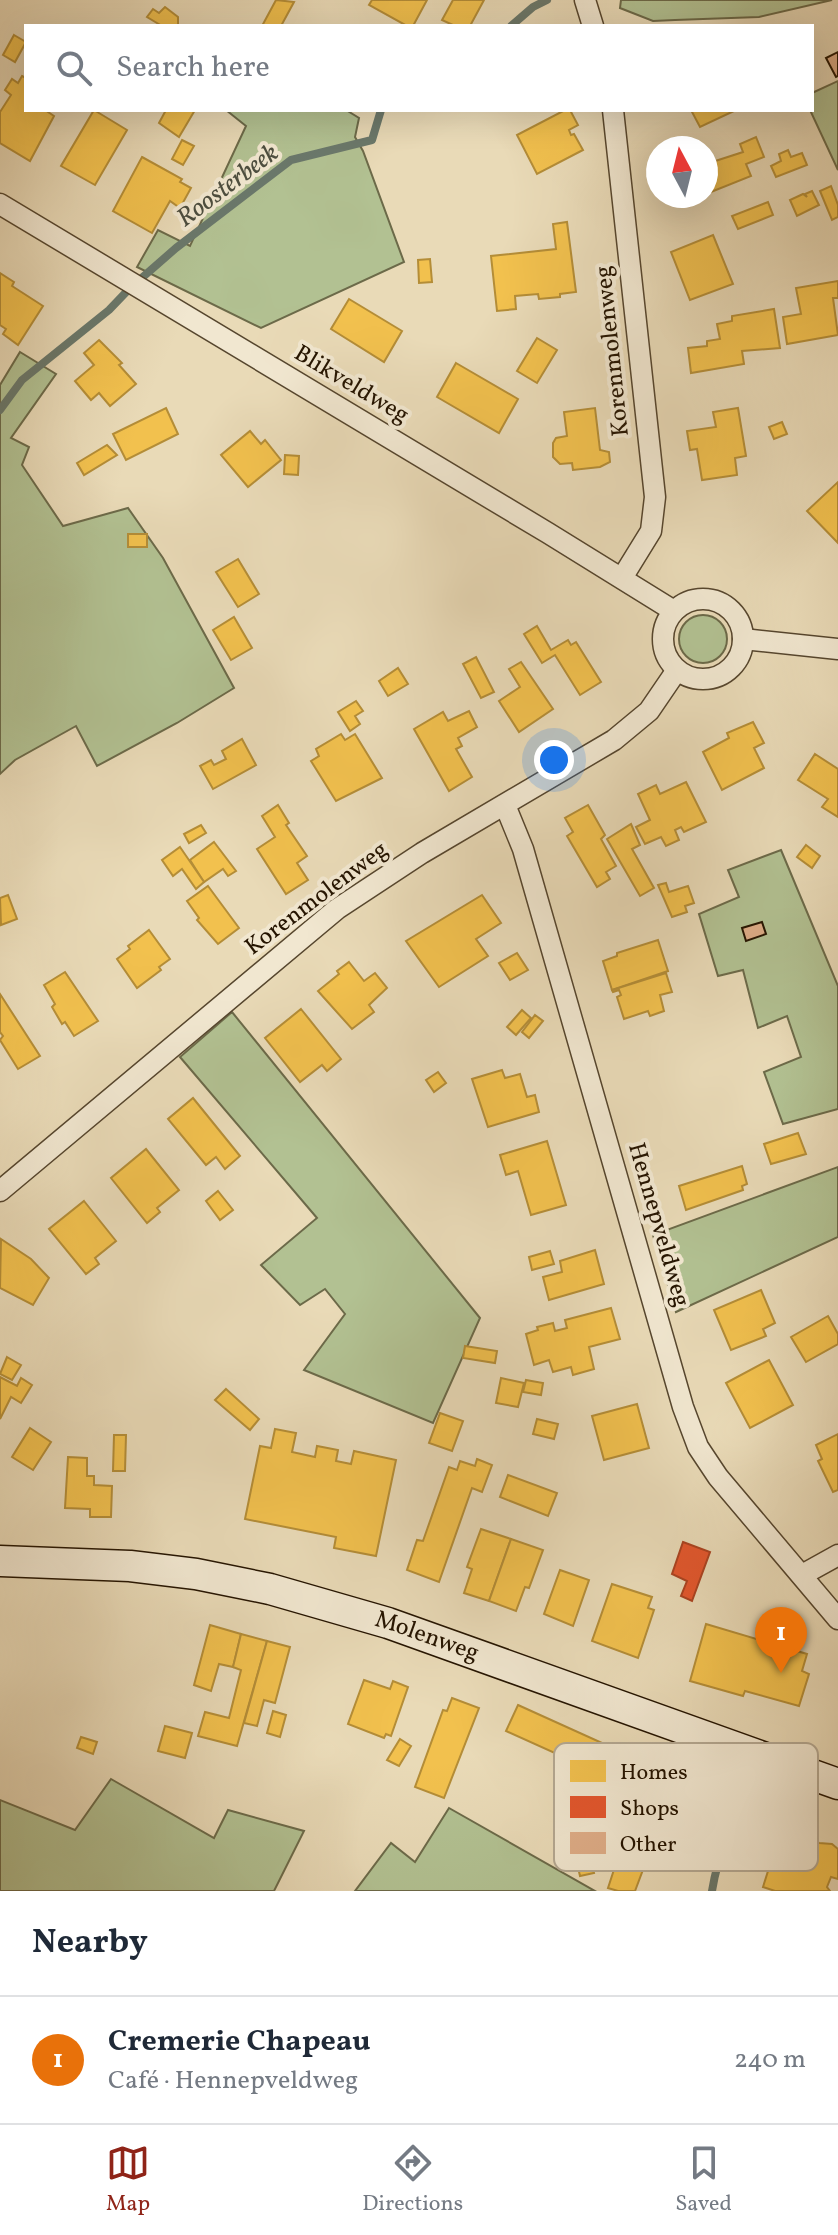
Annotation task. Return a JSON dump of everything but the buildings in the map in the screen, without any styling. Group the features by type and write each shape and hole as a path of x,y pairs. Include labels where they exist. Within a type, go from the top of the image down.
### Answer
{"street":[{"path":"585,0 592,24"},
{"name":"Korenmolenweg","path":"613,112 655,497 651,531 622,578"},
{"name":"Blikveldweg","path":"0,204 674,611"},
{"path":"693,601 720,602 738,617 743,639 735,666 724,674 701,680 677,670 663,648 663,635 674,611 693,601"},
{"path":"743,639 838,649"},
{"name":"Korenmolenweg","path":"0,1191 337,909 422,853 614,740 649,711 677,670"},
{"name":"Hennepveldweg","path":"505,805 523,849 683,1407 698,1447 718,1477 838,1619"},
{"path":"802,1575 838,1555"},
{"name":"Molenweg","path":"0,1561 130,1566 196,1574 270,1589 388,1623 723,1743"},
{"name":"Molenweg","path":"818,1777 838,1784"}],"green space":[{"path":"621,0 832,0 759,17 653,21 620,8"},
{"path":"838,81 838,170 811,112 814,112 814,92"},
{"path":"228,112 349,112 359,118 355,137 404,262 261,328 137,267 158,230 190,246 246,126"},
{"path":"20,352 56,374 11,438 29,447 22,465 63,526 128,508 163,558 234,688 97,766 76,726 15,760 0,774 0,385"},
{"path":"703,615 720,622 727,639 720,656 703,663 686,656 679,639 686,622"},
{"path":"781,850 838,986 838,1109 783,1124 764,1072 801,1057 787,1016 758,1028 743,970 718,976 699,914 739,897 728,870"},
{"path":"232,1012 480,1318 433,1423 304,1370 345,1314 325,1289 300,1305 261,1265 317,1218 180,1057"},
{"path":"838,1167 838,1237 676,1312 653,1235"},
{"path":"111,1779 214,1838 228,1810 304,1831 274,1891 0,1891 0,1800 75,1830"},
{"path":"449,1808 554,1868 554,1871 560,1871 595,1891 355,1891 391,1843 415,1862"}],"waterway":[{"name":"Roosterbeek","path":"513,24 533,7 547,0"},
{"name":"Roosterbeek","path":"136,283 176,248 291,160 372,140 380,112"},
{"name":"Roosterbeek","path":"0,410 22,380 109,310 131,287"},
{"path":"712,1891 717,1871"}],"place":[{"name":"Cremerie Chapeau","path":"781,1673"}]}
